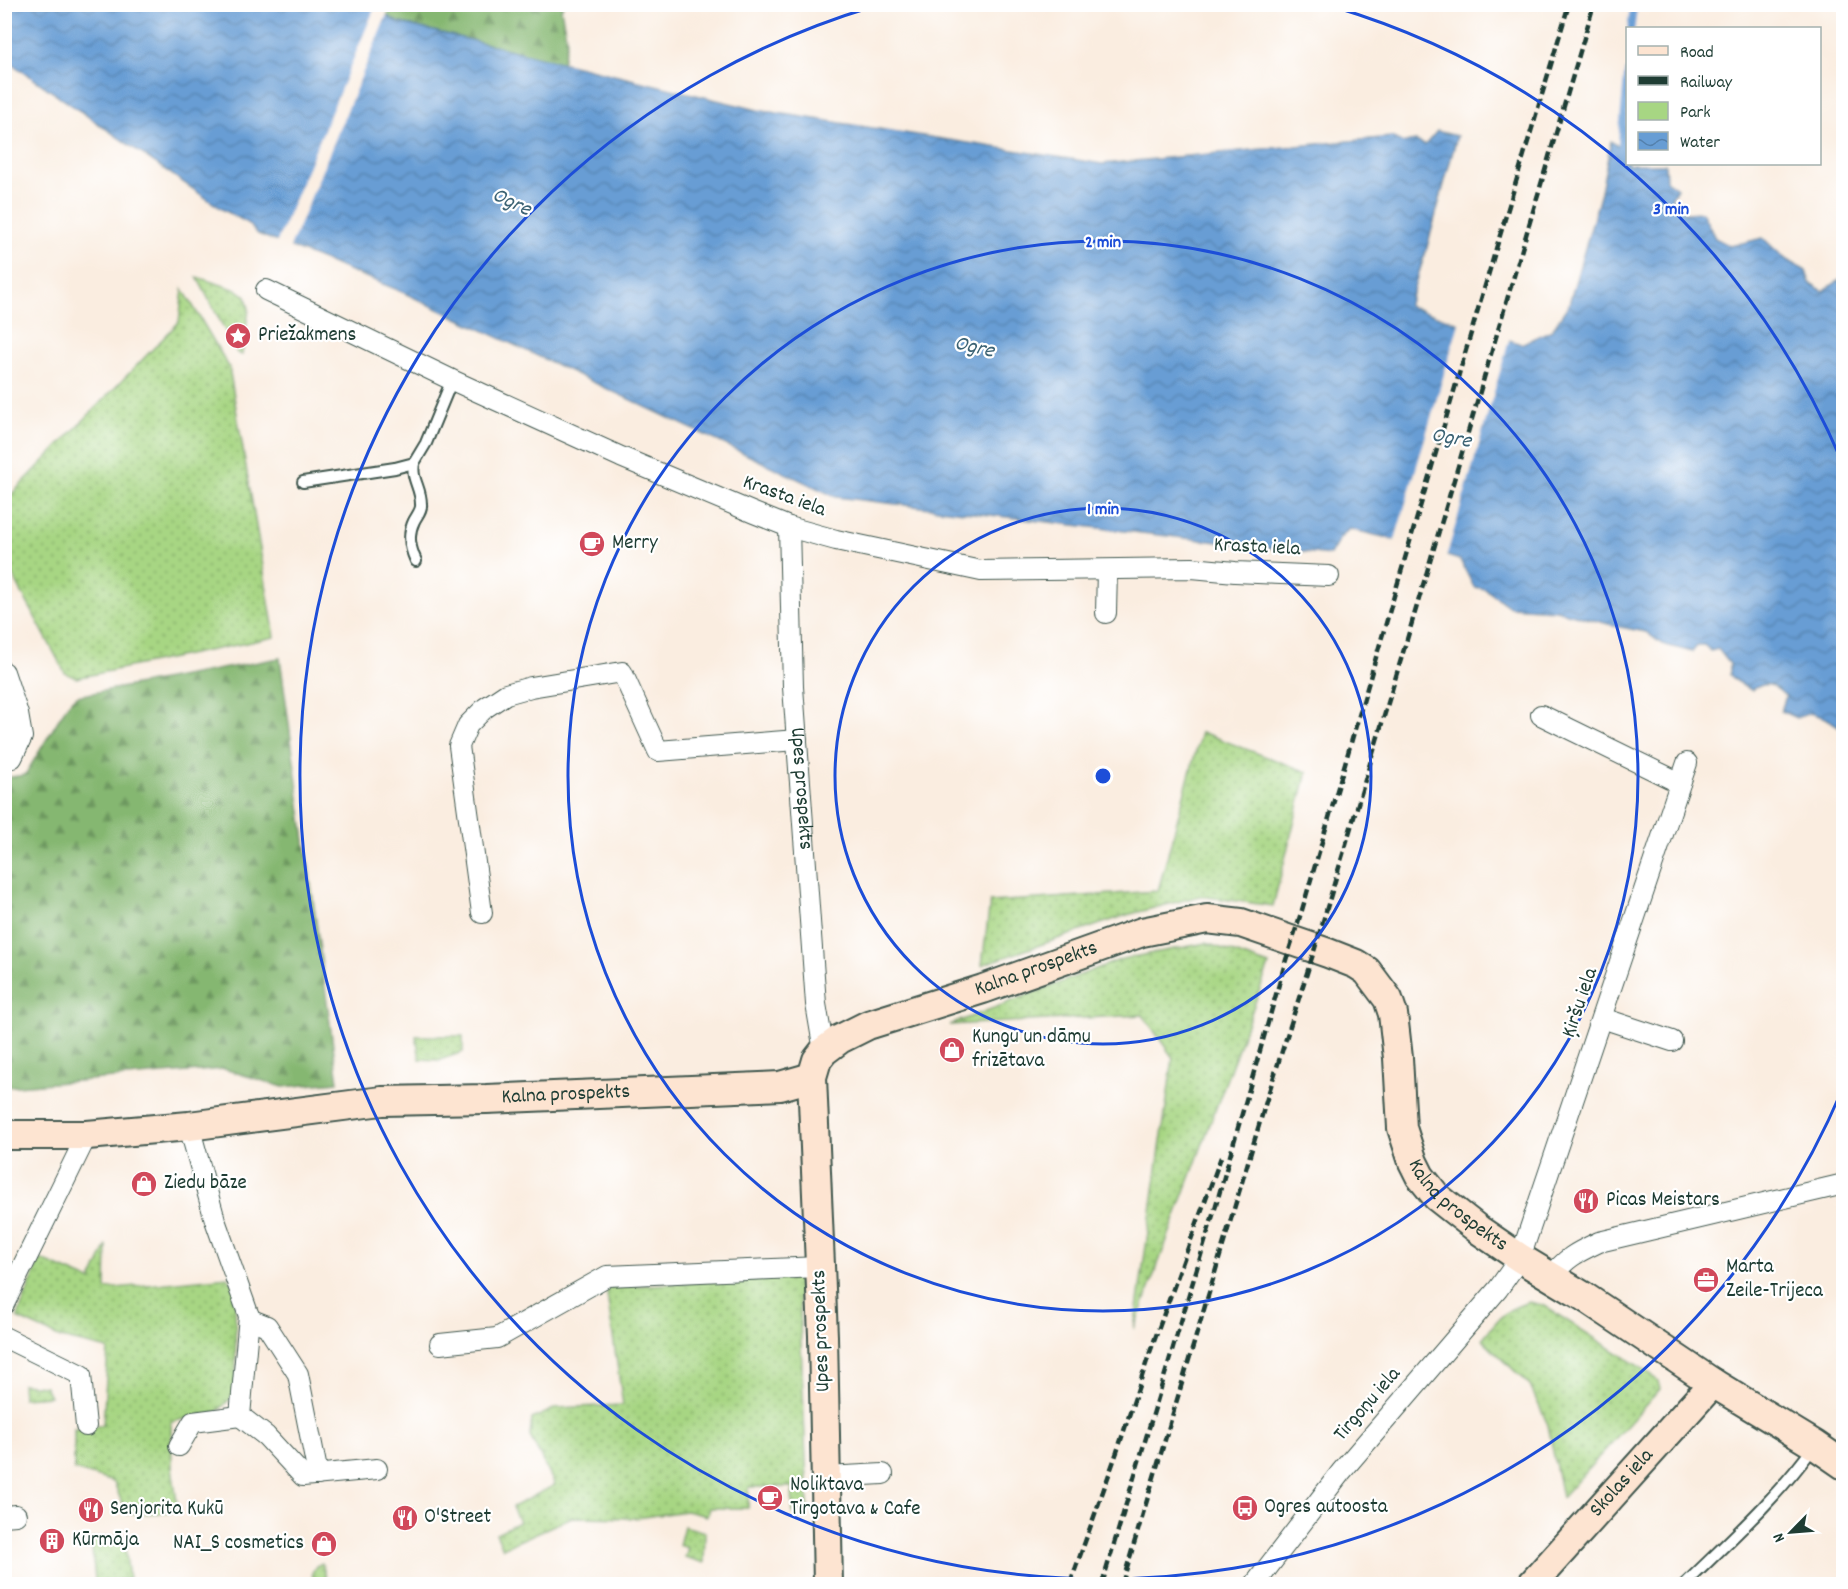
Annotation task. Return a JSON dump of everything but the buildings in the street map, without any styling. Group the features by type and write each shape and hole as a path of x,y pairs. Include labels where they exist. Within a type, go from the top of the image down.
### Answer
{"main road":[{"name":"Kalna prospekts","path":"824,1051 840,1039 868,1025 983,989 1142,932 1207,920 1241,923 1356,964 1367,971 1388,999 1393,1014 1398,1058 1402,1128 1420,1176 1437,1197 1520,1258 1713,1383 1834,1457"},
{"path":"812,1077 817,1060 824,1051"},
{"name":"Kalna prospekts","path":"4,1135 87,1136 189,1126 382,1101 760,1088 780,1086 812,1077"},
{"name":"Upes prospekts","path":"812,1077 823,1336 828,1584"},
{"name":"Skolas iela","path":"1532,1584 1713,1383"}],"street":[{"name":"Krasta iela","path":"266,290 452,381 621,457 789,527 836,540 981,572 1192,568 1329,576"},
{"name":"Upes prospekts","path":"789,527 797,741 816,1004 824,1051"},
{"path":"1106,613 1107,570"},
{"path":"4,672 18,714 22,737 12,758"},
{"path":"482,913 459,746 468,725 485,708 506,694 531,687 622,672 658,751 797,741"},
{"path":"1540,715 1680,783"},
{"name":"Ķiršu iela","path":"1520,1258 1687,763"},
{"path":"1602,1018 1672,1041"},
{"path":"189,1126 215,1220 249,1316 252,1320 267,1326 298,1374 318,1475"},
{"path":"4,1304 87,1136"},
{"path":"1551,1277 1573,1254 1599,1242 1844,1184"},
{"name":"Tirgoņu iela","path":"1255,1584 1341,1472 1498,1289 1520,1258"},
{"path":"440,1344 497,1338 607,1276 819,1267"},
{"path":"240,1416 249,1316"},
{"path":"4,1337 81,1375 86,1426"},
{"path":"179,1446 193,1422 240,1416 266,1436 303,1476 376,1469"},
{"path":"826,1477 883,1474"}],"lane":[{"path":"416,561 410,547 412,524 422,507 420,493 412,472 452,381"},
{"path":"303,482 414,463"},
{"path":"1685,1584 1752,1519 1803,1462 1834,1457"}],"green space":[{"path":"371,5 564,5 561,9 567,41 562,63 397,22"},
{"path":"197,277 237,290 246,296 249,309 242,355 237,353"},
{"path":"183,289 229,367 275,637 76,678 65,673 5,561 5,509 8,498 179,322"},
{"path":"280,658 338,1082 283,1087 224,1069 5,1087 5,778 25,775 68,704 77,696"},
{"path":"1201,732 1307,772 1273,906 1200,896 1127,915 982,965 990,902 1158,891"},
{"path":"1206,943 1269,965 1134,1329 1173,1058 1143,1015 949,1025 1122,959"},
{"path":"416,1036 463,1036 463,1052 440,1060 420,1059"},
{"path":"107,1245 106,1289 228,1277 235,1287 236,1393 217,1412 171,1422 172,1467 178,1509 168,1513 126,1514 114,1482 74,1470 74,1429 103,1425 108,1349 61,1338 17,1318 40,1259 91,1281"},
{"path":"798,1275 808,1506 793,1514 792,1487 749,1487 748,1508 709,1508 707,1516 686,1511 637,1518 572,1517 503,1548 496,1533 519,1522 512,1507 555,1485 530,1436 532,1419 556,1408 623,1405 606,1288"},
{"path":"1530,1302 1544,1306 1651,1374 1658,1382 1660,1389 1562,1498 1548,1425 1530,1386 1482,1339 1507,1312"},
{"path":"22,1384 45,1386 50,1396 23,1398"},
{"path":"684,1526 705,1532 704,1563 685,1557 688,1548 679,1545"},
{"path":"122,1535 129,1579 97,1582 91,1539"},
{"path":"322,1563 328,1584 314,1584 312,1573 316,1566"}],"water":[{"name":"Ogre","path":"5,5 371,5 397,22 758,110 1102,164 1392,137 1403,143 1416,141 1425,145 1437,131 1457,136 1426,251 1408,306 1521,344 1552,330 1569,304 1600,196 1611,141 1626,152 1626,165 1665,165 1666,180 1677,188 1671,198 1685,213 1702,212 1715,238 1730,246 1763,238 1783,257 1806,271 1810,283 1823,291 1841,279 1844,305 1843,729 1826,718 1810,713 1796,718 1781,711 1786,696 1766,684 1751,690 1741,685 1730,675 1730,664 1718,649 1711,651 1704,645 1698,645 1692,652 1662,644 1646,632 1556,610 1510,607 1485,589 1474,587 1460,560 1350,529 1340,538 1330,555 836,497 398,290 258,234 246,222 222,209 5,59"}],"pier":[{"path":"376,5 388,12 289,250 276,244"},
{"path":"1460,320 1510,337 1446,558 1394,543"}],"waterway":[{"path":"1631,27 1634,4"},
{"path":"1622,156 1626,94"}],"railway":[{"path":"1102,1584 1216,1205 1285,963 1569,4"},
{"path":"1122,1584 1268,1095 1315,948 1594,4"},
{"path":"1070,1584 1149,1355 1221,1157"}],"place":[{"name":"Priežakmens","path":"238,336"},
{"name":"Merry","path":"592,544"},
{"name":"Kungu un dāmu frizētava","path":"952,1050"},
{"name":"Ziedu bāze","path":"144,1184"},
{"name":"Picas Meistars","path":"1586,1201"},
{"name":"Marta Zeile-Trijeca","path":"1706,1280"},
{"name":"Noliktava Tirgotava & Cafe","path":"770,1498"},
{"name":"Ogres autoosta","path":"1245,1508"},
{"name":"Senjorita Kukū","path":"91,1510"},
{"name":"O'Street","path":"405,1518"},
{"name":"Kūrmāja","path":"52,1541"},
{"name":"NAI_S cosmetics","path":"324,1544"}]}
